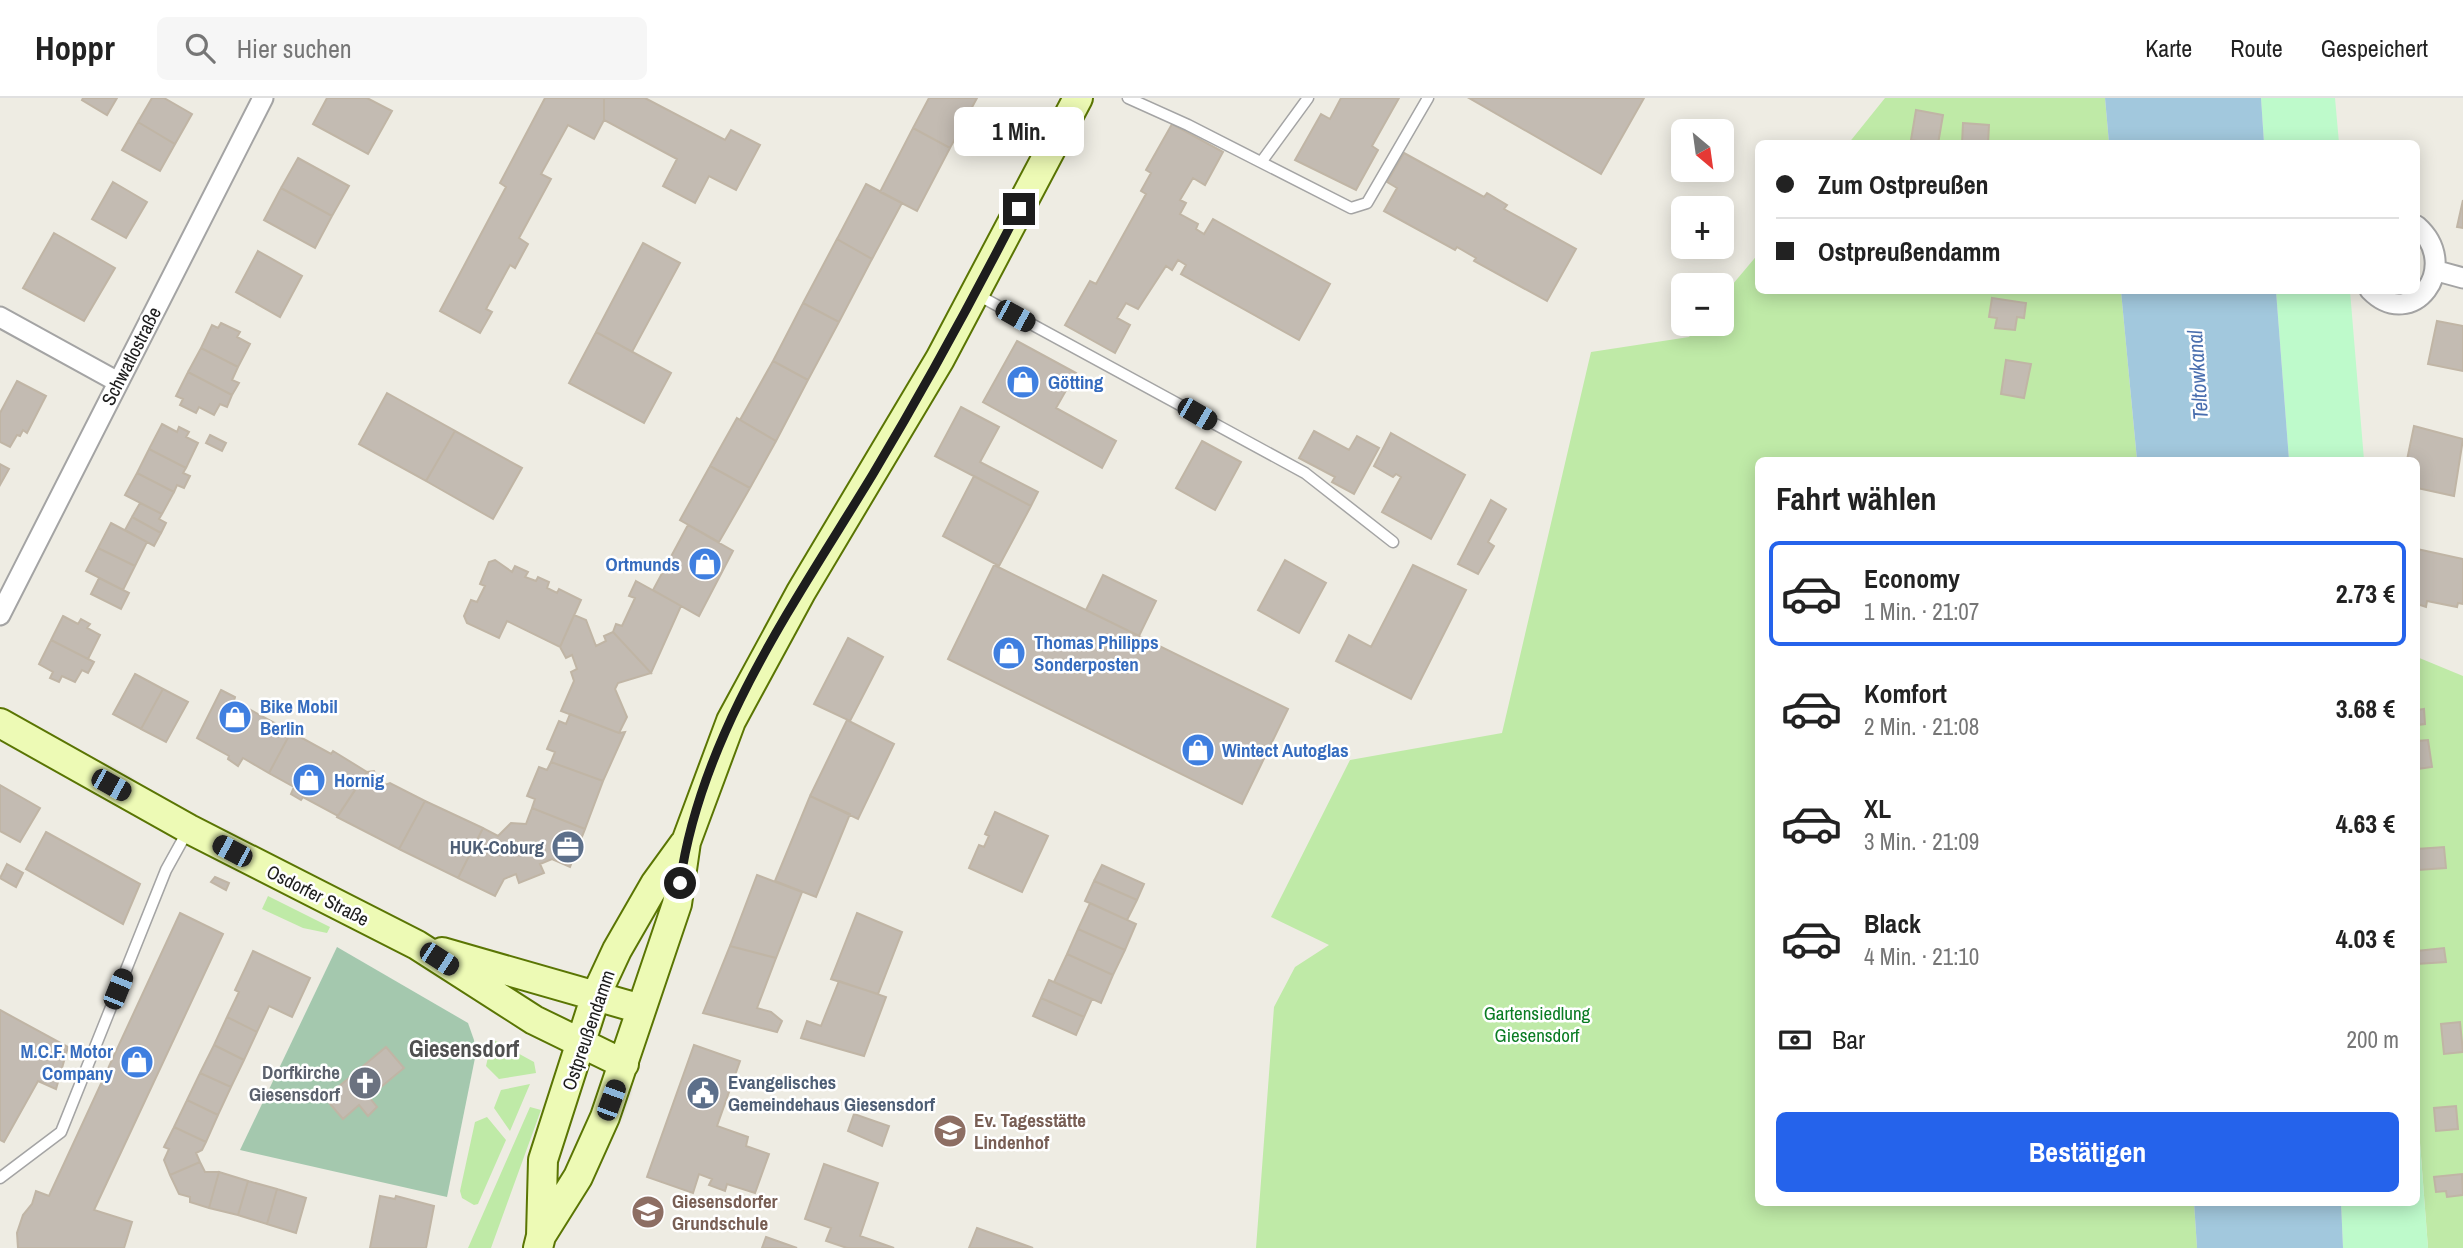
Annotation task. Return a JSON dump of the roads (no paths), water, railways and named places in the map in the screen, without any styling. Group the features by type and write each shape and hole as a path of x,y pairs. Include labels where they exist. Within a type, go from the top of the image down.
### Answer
{"main road":[{"name":"Ostpreußendamm","path":"540,1242 578,1177 624,1063 677,904 686,842 712,764 750,682 975,294 1078,98"},
{"name":"Osdorfer Straße","path":"0,723 189,829 417,945 534,1020 582,1046 624,1063"},
{"name":"Ostpreußendamm","path":"540,1242 543,1160 582,1046 596,995 617,950 655,884 686,842"},
{"name":"Osdorfer Straße","path":"417,945 641,1009"}],"street":[{"name":"Schwatlostraße","path":"0,615 263,98"},
{"path":"2375,294 2383,301 2395,304 2415,302 2432,290 2441,272 2441,254 2431,236 2420,228"},
{"path":"2441,272 2463,278"},
{"path":"0,317 118,382"}],"lane":[{"path":"1128,98 1262,161 1350,208 1361,207 1367,203 1428,98"},
{"path":"1262,161 1308,98"},
{"path":"975,294 1305,473 1393,542"},
{"path":"0,1178 61,1132 166,870 189,829"}],"water":[{"path":"2105,98 2261,98 2264,140 2109,140"},
{"name":"Teltowkanal","path":"2121,294 2276,294 2289,457 2137,457"},
{"path":"2194,1206 2341,1206 2343,1248 2197,1248"}],"place":[{"name":"Götting","path":"1023,382"},
{"name":"Ortmunds","path":"705,564"},
{"name":"Thomas Philipps Sonderposten","path":"1009,653"},
{"name":"Bike Mobil Berlin","path":"235,717"},
{"name":"Wintect Autoglas","path":"1198,750"},
{"name":"Hornig","path":"309,780"},
{"name":"HUK-Coburg","path":"568,847"},
{"name":"M.C.F. Motor Company","path":"137,1062"},
{"name":"Dorfkirche Giesensdorf","path":"365,1083"},
{"name":"Evangelisches Gemeindehaus Giesensdorf","path":"703,1093"},
{"name":"Ev. Tagesstätte Lindenhof","path":"950,1131"},
{"name":"Giesensdorfer Grundschule","path":"648,1212"}],"district":[{"name":"Giesensdorf","path":"464,1049"}],"park label":[{"name":"Gartensiedlung Giesensdorf","path":"1537,1024"}]}
